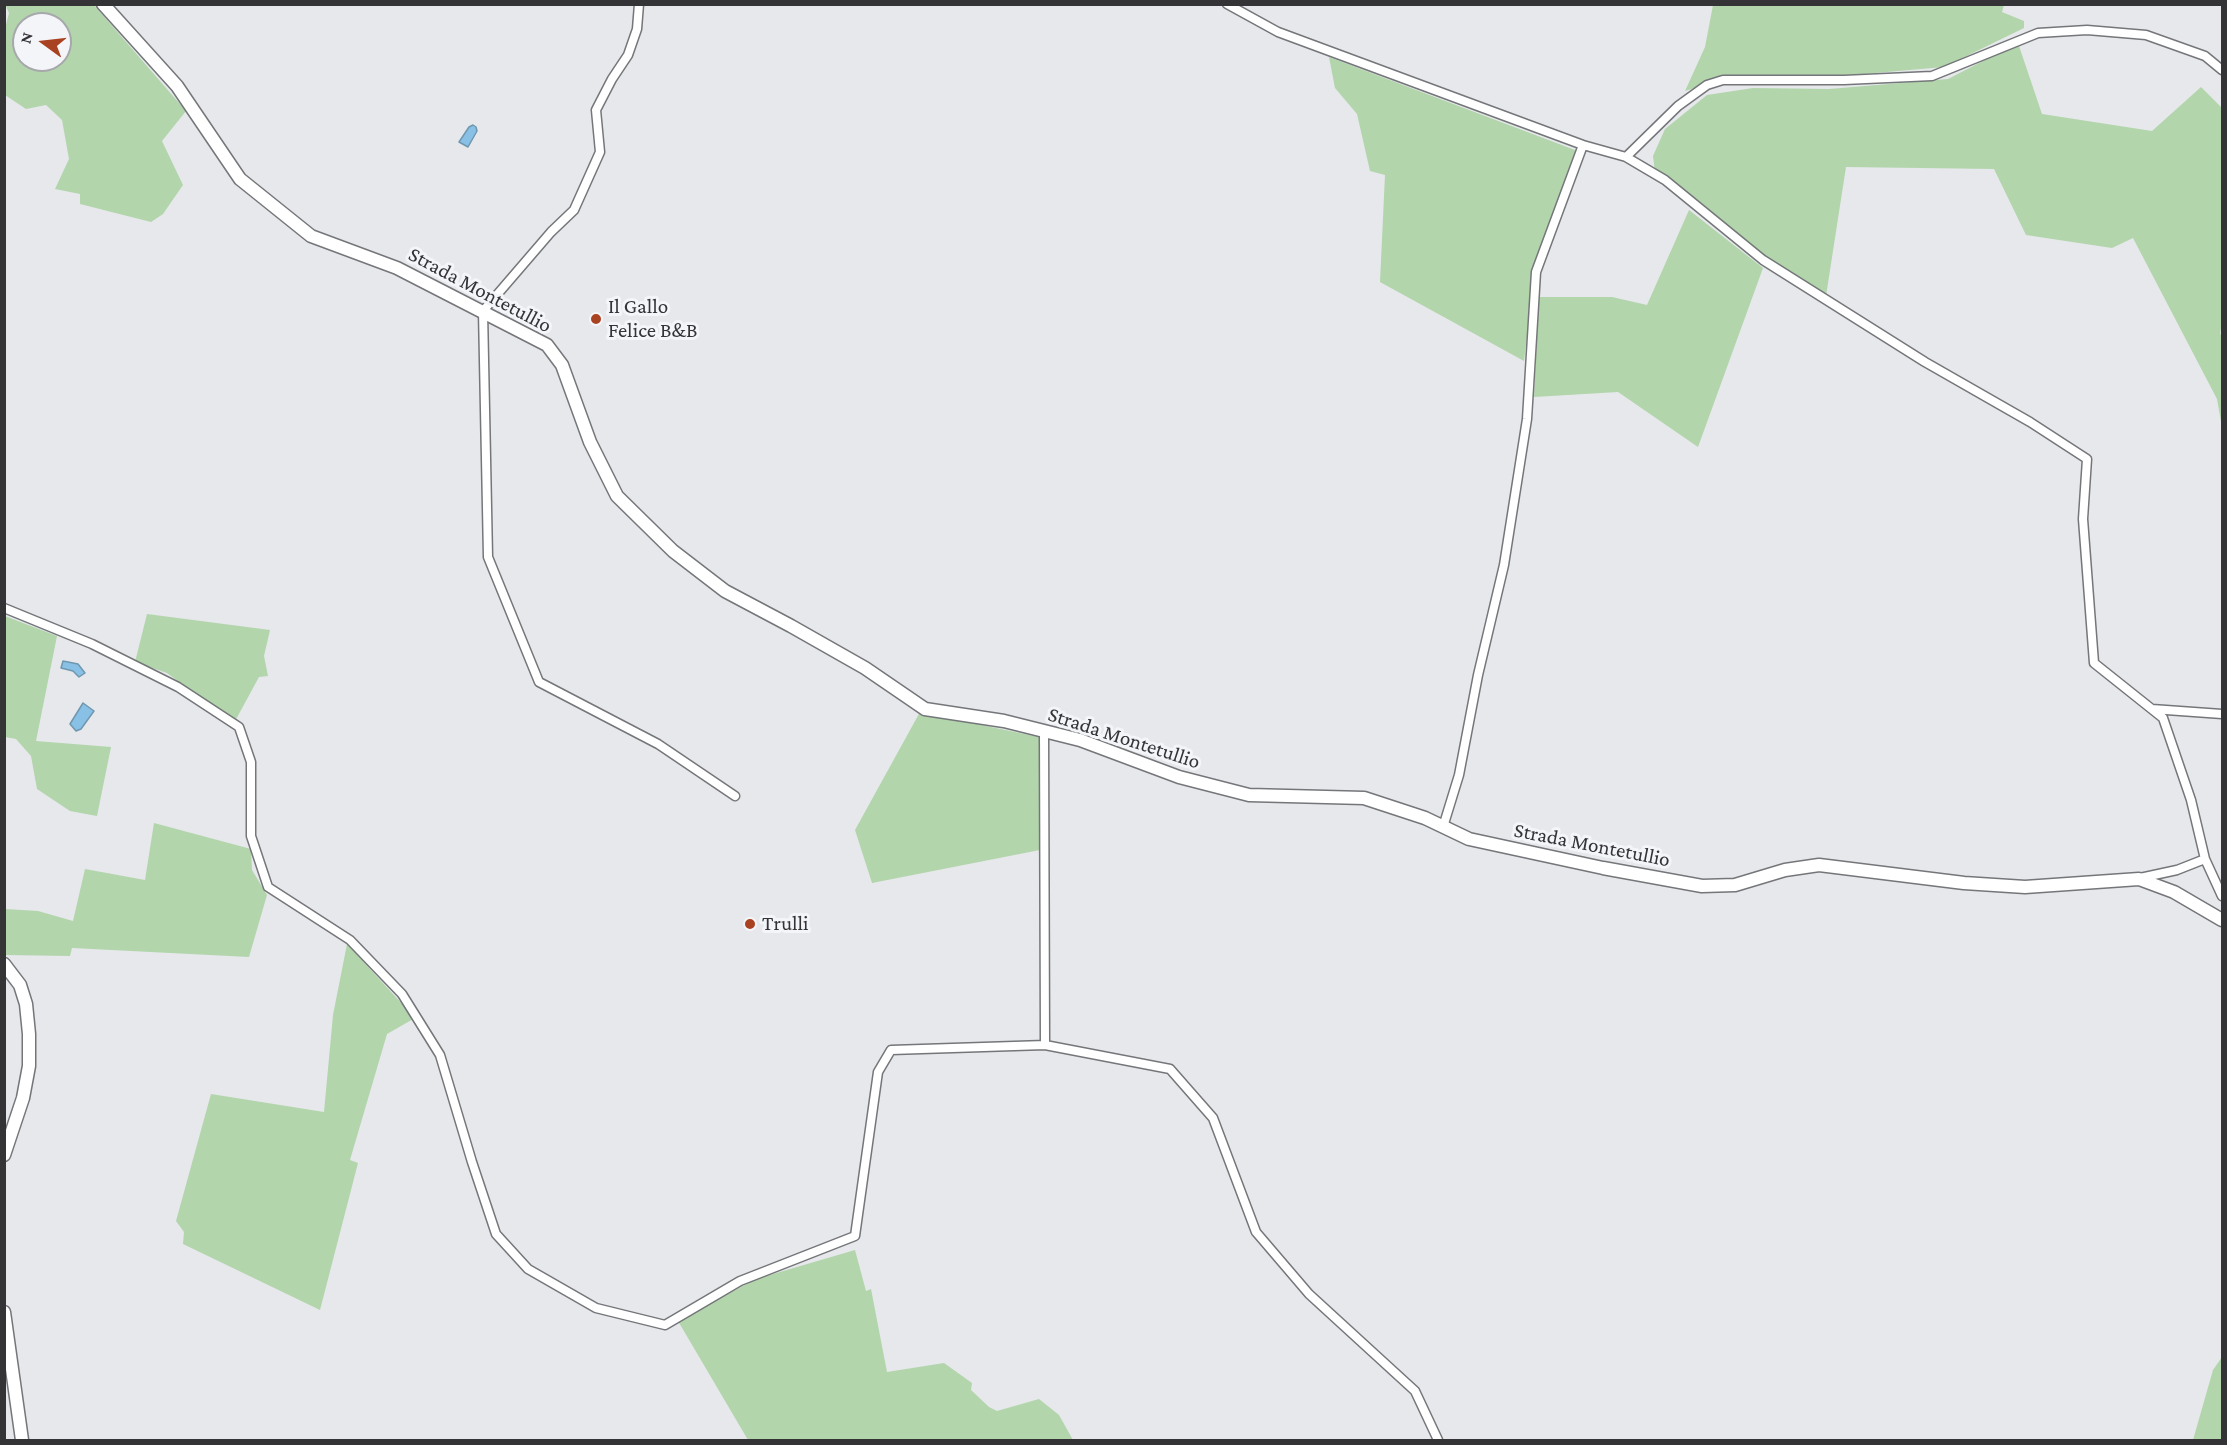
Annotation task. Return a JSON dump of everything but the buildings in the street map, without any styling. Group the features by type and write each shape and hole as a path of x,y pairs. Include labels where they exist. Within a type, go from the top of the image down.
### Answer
{"street":[{"name":"Strada Montetullio","path":"103,4 177,86 240,179 312,236 397,268 547,345 562,365 590,442 617,496 673,550 725,591 865,668 925,709 1004,721 1080,740 1179,777 1249,795 1364,798 1425,818 1469,839 1603,868 1702,886 1735,885 1785,870 1820,865 1964,883 2025,887 2139,879 2174,892 2223,920"},
{"path":"639,4 637,29 628,55 596,110 600,152 574,210 551,232 483,312 489,557 538,682 658,744 735,796"},
{"path":"1227,4 1278,32 1583,145 1626,157 1665,180 1763,260 1925,362 2030,422 2087,459 2083,519 2094,663 2163,718 2191,800 2205,859 2223,896"},
{"path":"1626,157 1678,106 1707,85 1723,80 1844,80 1932,76 2038,33 2087,30 2146,35 2205,56 2223,70"},
{"path":"1443,827 1459,775 1478,675 1504,565 1527,419 1536,272 1583,145"},
{"path":"4,608 92,644 178,687 238,727 251,762 251,836 268,886 350,940 402,994 440,1055 471,1162 496,1234 528,1269 596,1308 665,1325 740,1281 855,1236 878,1072 891,1050 1045,1045 1170,1069 1213,1118 1256,1232 1309,1294 1415,1391 1438,1440"},
{"path":"2152,709 2223,714"},
{"path":"1044,732 1045,1045"},
{"path":"2139,879 2177,870 2205,859"},
{"path":"4,964 21,985 26,1004 29,1034 29,1065 23,1098 4,1155"},
{"path":"4,1312 22,1440"}],"green space":[{"path":"5,4 94,5 186,111 162,141 183,185 163,214 151,222 80,204 80,194 55,189 69,159 62,120 46,105 26,109 5,95 5,28 9,13"},
{"path":"1713,5 2004,5 2002,12 2024,21 2024,28 1944,67 1829,77 1731,77 1685,91 1705,47"},
{"path":"2018,43 2042,114 2152,131 2201,87 2222,108 2222,323 2220,334 2222,335 2222,427 2217,399 2133,238 2112,248 2026,235 1994,169 1846,167 1826,296 1732,239 1655,172 1653,156 1665,129 1707,95 1753,88 1829,89 1948,79"},
{"path":"1329,57 1575,150 1575,157 1536,262 1524,361 1380,282 1385,175 1370,171 1357,114 1335,88"},
{"path":"1689,210 1763,268 1698,447 1618,392 1534,397 1539,297 1612,297 1647,305"},
{"path":"147,614 270,630 264,656 268,676 259,677 234,723 167,673 135,662"},
{"path":"5,616 57,636 36,741 111,747 97,816 70,811 37,789 31,756 16,739 5,737"},
{"path":"920,712 1048,739 1045,849 872,883 855,830"},
{"path":"154,823 251,849 252,870 267,895 249,957 72,948 70,956 5,955 5,909 38,911 73,921 85,869 145,880"},
{"path":"347,944 415,1018 387,1034 350,1160 358,1163 320,1310 183,1244 184,1232 176,1221 211,1094 324,1112 333,1015"},
{"path":"855,1250 866,1291 871,1289 887,1372 944,1363 972,1383 971,1390 989,1407 997,1411 1039,1399 1059,1415 1073,1440 748,1440 678,1321 756,1279"},
{"path":"2222,1357 2222,1440 2193,1440 2213,1370"}],"water":[{"path":"473,125 477,131 468,147 459,142 469,127"},
{"path":"63,661 78,664 85,673 79,677 73,671 61,668"},
{"path":"83,703 94,711 81,729 76,731 70,724"}],"place":[{"name":"Il Gallo Felice B&B","path":"596,319"},
{"name":"Trulli","path":"750,924"}]}
